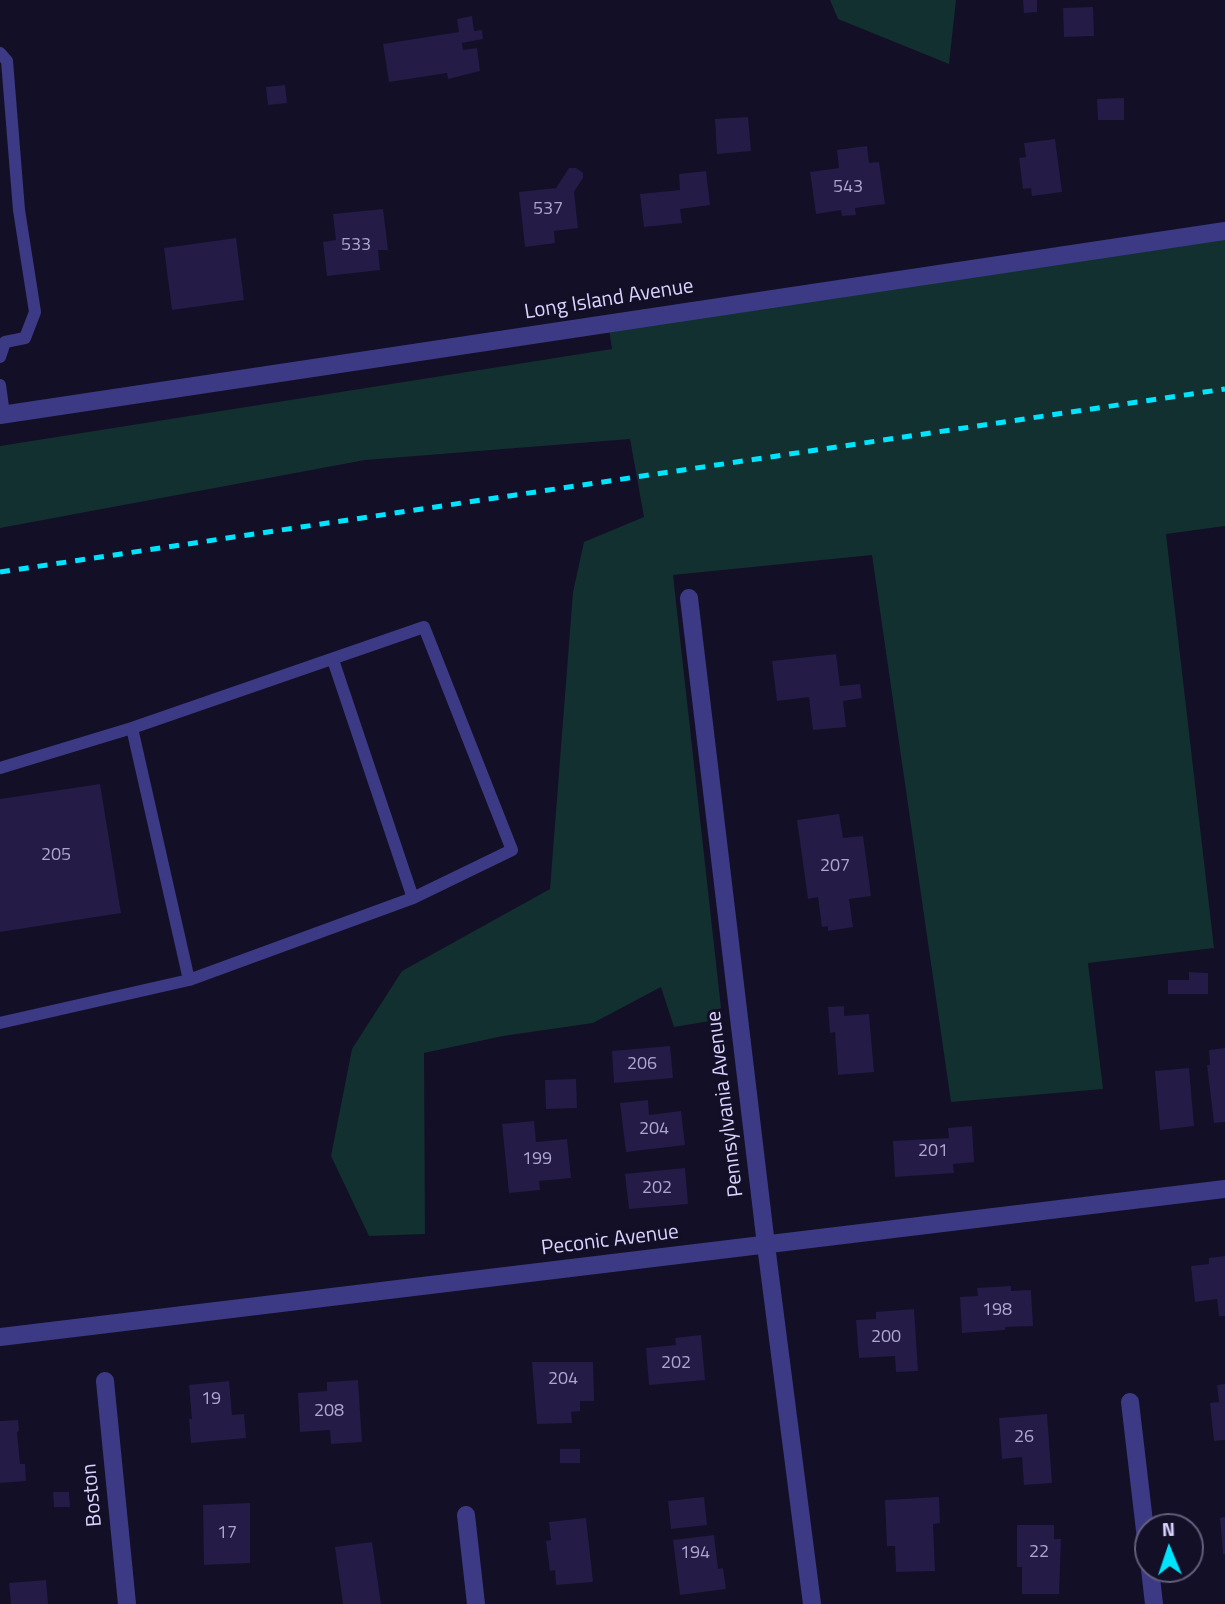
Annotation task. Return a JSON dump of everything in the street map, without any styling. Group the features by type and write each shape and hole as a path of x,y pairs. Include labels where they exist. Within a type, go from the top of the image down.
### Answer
{"street":[{"name":"Long Island Avenue","path":"2,414 1225,231"},
{"name":"Pennsylvania Avenue","path":"689,598 812,1604"},
{"name":"Peconic Avenue","path":"0,1337 1225,1189"},
{"name":"Boston","path":"105,1381 127,1604"},
{"path":"1130,1402 1143,1513"},
{"path":"466,1515 476,1604"},
{"path":"1152,1583 1154,1604"}],"lane":[{"path":"0,53 7,61 19,210 35,312 25,338 5,342 0,357"},
{"path":"0,385 2,414"},
{"path":"0,768 132,728 424,627 512,850 413,898 189,980 0,1023"},
{"path":"333,660 413,898"},
{"path":"132,728 189,980"}],"green space":[{"path":"830,0 956,0 949,64 838,19"},
{"path":"1225,231 1225,526 1166,534 1214,948 1088,963 1103,1089 951,1102 872,555 673,575 721,1008 710,1021 674,1027 661,987 593,1023 503,1036 424,1053 425,1234 369,1236 331,1156 352,1049 402,971 550,889 573,592 584,542 644,517 630,439 365,460 0,528 0,446 612,349 608,323"}],"building":[{"path":"1023,0 1037,0 1037,12 1024,13"},
{"path":"1093,7 1094,36 1064,37 1063,8"},
{"path":"472,16 474,31 482,30 483,39 462,43 463,50 477,48 480,71 448,79 447,73 389,82 383,44 459,32 457,19"},
{"path":"285,85 287,103 268,105 266,87"},
{"path":"1124,98 1124,120 1098,120 1097,99"},
{"path":"748,117 751,151 717,154 715,119"},
{"path":"1055,139 1062,192 1032,196 1031,188 1023,189 1019,158 1026,157 1024,143"},
{"path":"867,146 869,163 879,162 885,204 855,208 856,215 842,216 841,210 816,214 810,172 839,168 837,150"},
{"path":"569,168 576,168 583,173 583,178 574,192 578,228 554,231 555,243 525,247 519,192 556,188"},
{"path":"706,171 710,205 680,209 682,223 644,227 640,194 680,190 679,174"},
{"path":"383,209 388,250 378,250 380,270 327,276 323,242 336,240 333,214"},
{"path":"236,238 244,300 172,310 164,248"},
{"path":"836,654 840,686 860,684 862,698 843,701 846,727 813,730 809,697 777,701 772,661"},
{"path":"100,784 121,913 0,932 0,799"},
{"path":"839,814 843,838 863,836 871,896 849,899 853,927 828,931 828,926 822,927 818,897 808,899 797,820"},
{"path":"1189,972 1208,973 1208,994 1168,994 1168,980 1189,980"},
{"path":"844,1006 844,1016 869,1014 874,1072 838,1075 835,1032 830,1033 828,1007"},
{"path":"670,1046 673,1078 614,1083 612,1051"},
{"path":"1225,1048 1225,1122 1214,1123 1207,1065 1210,1065 1209,1050"},
{"path":"1189,1068 1194,1126 1160,1130 1155,1071"},
{"path":"576,1079 577,1108 546,1109 545,1080"},
{"path":"648,1100 649,1115 681,1111 685,1145 626,1152 620,1103"},
{"path":"534,1121 536,1142 567,1139 571,1178 539,1181 540,1190 509,1193 502,1124"},
{"path":"972,1126 974,1162 953,1164 954,1173 895,1177 893,1141 949,1138 948,1128"},
{"path":"685,1168 688,1204 629,1209 625,1174"},
{"path":"1225,1256 1225,1316 1219,1316 1217,1299 1195,1302 1191,1266 1209,1264 1209,1258"},
{"path":"1011,1286 1011,1291 1031,1290 1033,1326 962,1333 960,1297 978,1296 977,1288"},
{"path":"914,1309 918,1371 896,1372 895,1356 859,1358 856,1320 876,1319 876,1312"},
{"path":"701,1335 705,1380 649,1385 646,1348 676,1345 675,1338"},
{"path":"532,1362 593,1362 594,1401 580,1401 580,1411 571,1412 572,1423 537,1424"},
{"path":"358,1380 362,1442 331,1444 330,1430 300,1432 298,1393 327,1391 327,1382"},
{"path":"229,1381 232,1415 244,1414 246,1438 191,1443 189,1385"},
{"path":"1225,1384 1225,1440 1214,1441 1210,1403 1219,1402 1217,1385"},
{"path":"1047,1414 1052,1483 1024,1485 1022,1457 1002,1459 999,1418"},
{"path":"18,1420 20,1464 25,1464 26,1481 0,1483 0,1421"},
{"path":"560,1449 580,1449 580,1463 560,1463"},
{"path":"53,1492 69,1492 70,1507 54,1507"},
{"path":"704,1497 707,1525 671,1529 668,1501"},
{"path":"939,1497 940,1523 933,1524 935,1571 896,1572 895,1546 887,1546 885,1500"},
{"path":"250,1503 250,1563 204,1565 203,1505"},
{"path":"1225,1517 1225,1554 1223,1554 1220,1518"},
{"path":"586,1518 593,1582 556,1585 555,1570 550,1571 546,1541 551,1540 549,1522"},
{"path":"1017,1525 1054,1525 1054,1539 1061,1539 1059,1594 1022,1594 1022,1567 1017,1567"},
{"path":"714,1535 718,1569 723,1568 726,1589 680,1595 673,1540"},
{"path":"372,1542 381,1604 343,1604 335,1547"},
{"path":"46,1580 48,1604 11,1604 9,1583"}],"railway":[{"path":"0,572 1225,389"}]}
